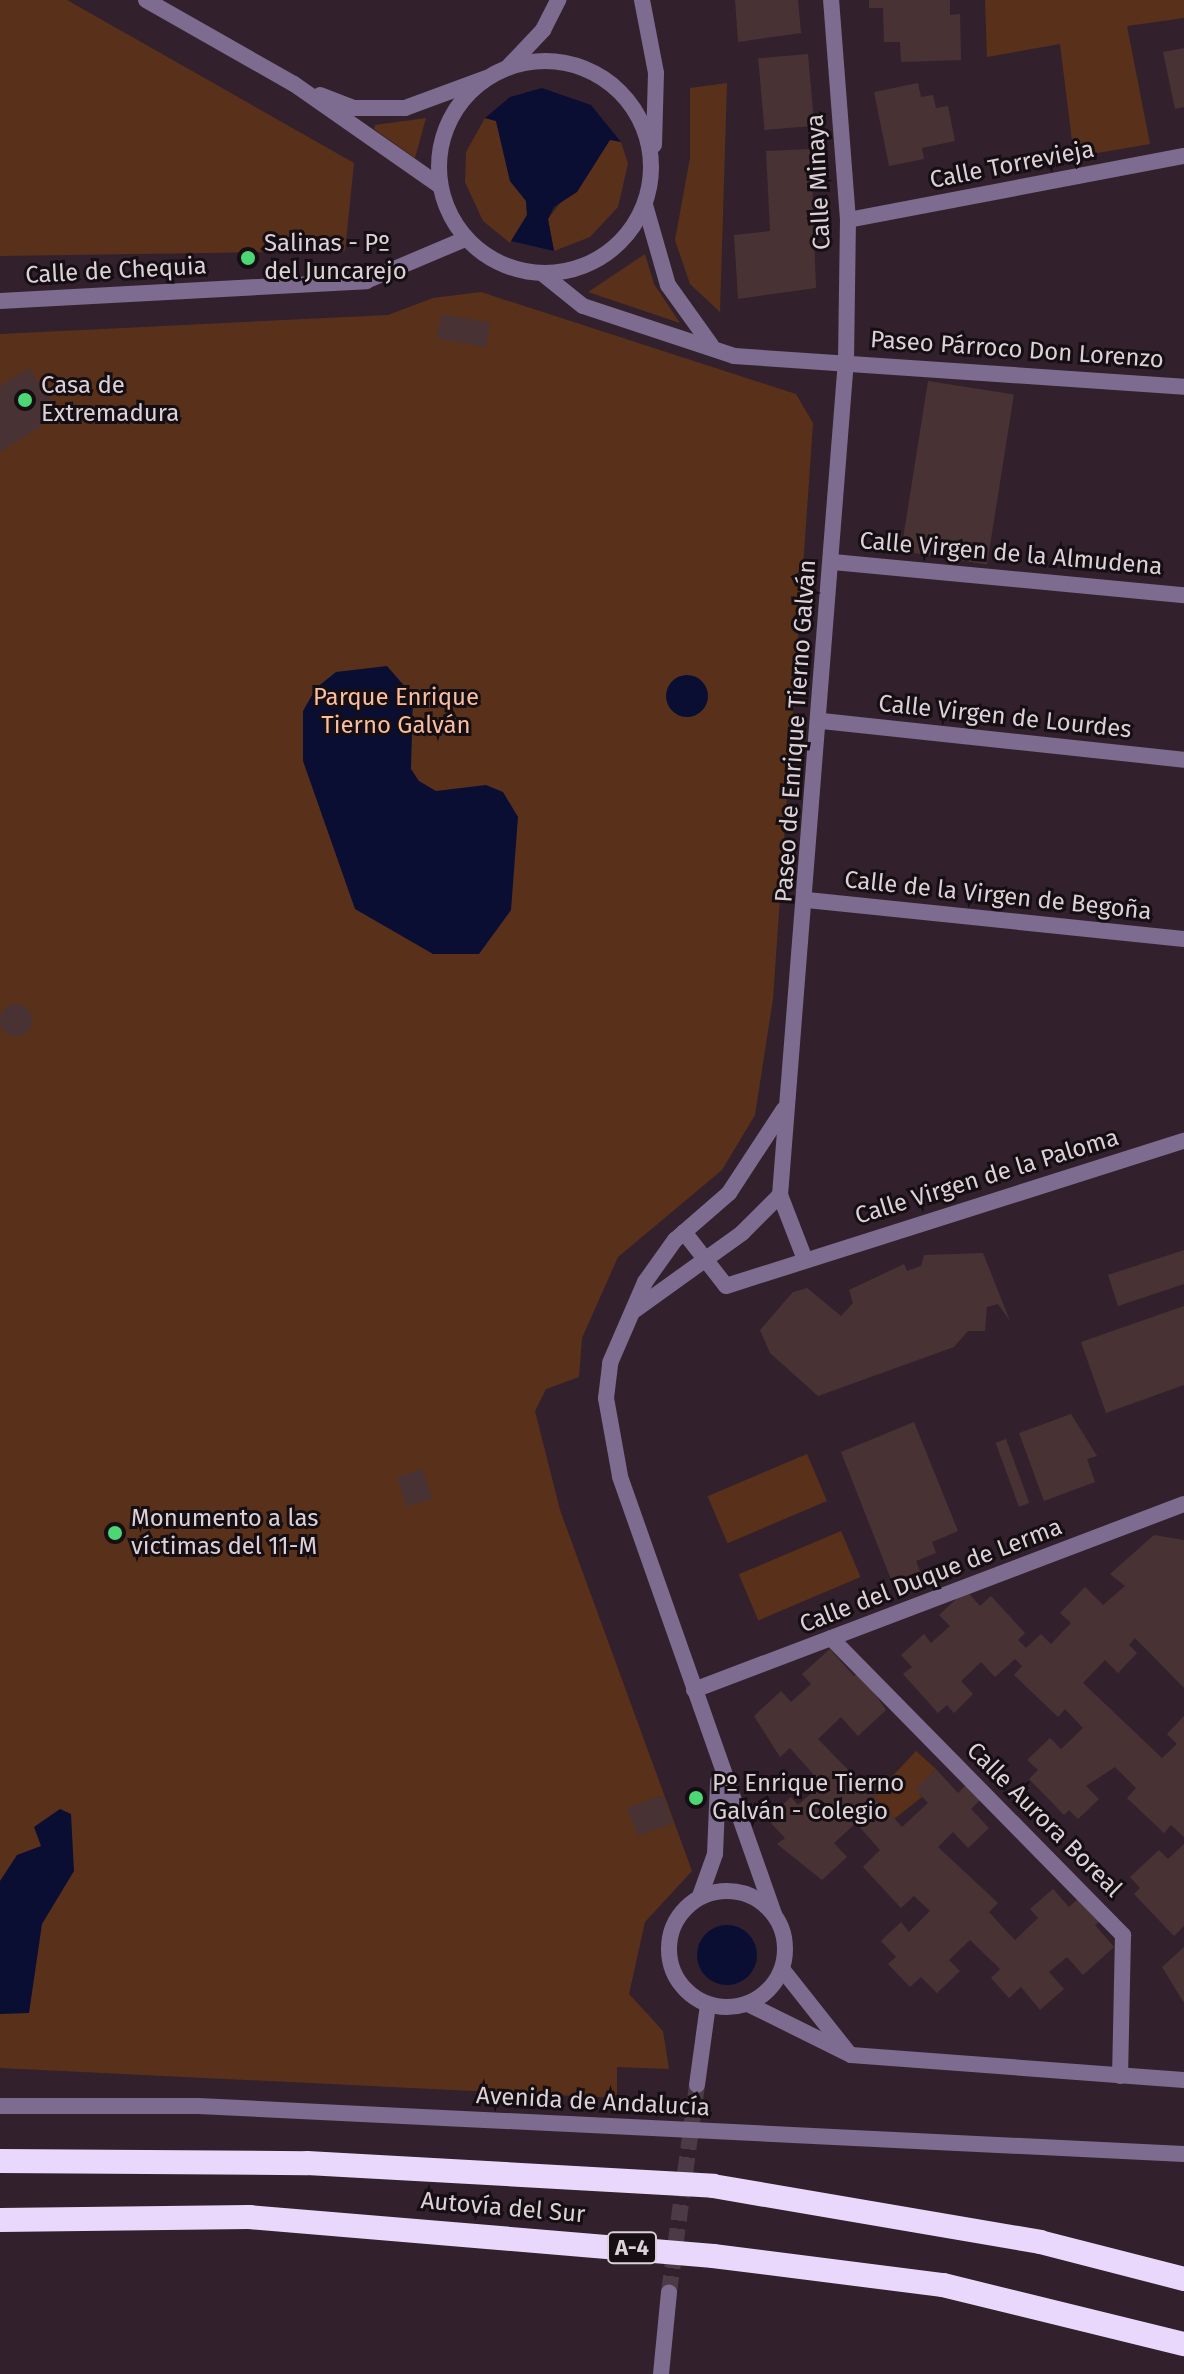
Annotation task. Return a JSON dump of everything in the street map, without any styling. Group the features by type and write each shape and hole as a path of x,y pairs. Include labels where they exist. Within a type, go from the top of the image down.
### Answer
{"highway":[{"name":"Autovía del Sur","path":"0,2161 307,2163 713,2186 1040,2242 1184,2279"},
{"name":"Autovía del Sur","path":"0,2220 249,2217 713,2256 943,2285 1184,2344"}],"street":[{"path":"146,0 294,84 440,186 465,239 493,261 543,274 605,256 645,205"},
{"path":"294,84 354,108 405,108 486,78 509,66 543,30 558,0"},
{"path":"642,0 656,73 652,167 645,205 668,285 711,345"},
{"name":"Calle Minaya","path":"831,0 848,220 846,361"},
{"path":"509,66 576,64 607,79 637,113 652,167"},
{"path":"440,186 445,129 486,78"},
{"name":"Calle Torrevieja","path":"848,220 1184,156"},
{"name":"Calle de Chequia","path":"0,301 366,281 465,239"},
{"name":"Paseo Párroco Don Lorenzo","path":"543,274 583,306 711,345 734,356 846,361 1184,387"},
{"name":"Paseo de Enrique Tierno Galván","path":"635,1310 780,1195 822,721 846,361"},
{"name":"Calle Virgen de la Almudena","path":"833,562 1184,595"},
{"name":"Calle Virgen de Lourdes","path":"822,721 1184,760"},
{"name":"Calle de la Virgen de Begoña","path":"807,900 1184,939"},
{"name":"Paseo de Enrique Tierno Galván","path":"774,1914 717,1764 620,1476 606,1398 610,1363 645,1282 684,1232 729,1193 787,1104"},
{"name":"Calle Virgen de la Paloma","path":"684,1232 726,1286 804,1257 1184,1141"},
{"path":"780,1195 804,1257"},
{"name":"Calle del Duque de Lerma","path":"694,1690 1183,1506"},
{"name":"Calle Aurora Boreal","path":"831,1638 1123,1935 1120,2076"},
{"name":"Paseo de Enrique Tierno Galván","path":"700,1896 720,1818 717,1764"},
{"path":"851,2055 782,1969 782,1931 774,1914 740,1891 700,1896 676,1919 669,1961 677,1981 708,2005 748,2004 851,2055 1184,2080"},
{"path":"748,2004 782,1969"},
{"path":"697,2085 708,2005"},
{"name":"Avenida de Andalucía","path":"0,2106 198,2106 1184,2154"},
{"path":"661,2374 669,2292"}],"green space":[{"path":"0,0 67,0 354,163 345,251 0,256"},
{"path":"985,0 1184,0 1184,18 1127,26 1150,144 1074,157 1060,44 987,57"},
{"path":"727,83 720,312 690,284 675,240 690,158 690,88"},
{"path":"426,118 415,158 374,129 375,125"},
{"path":"485,118 496,121 510,181 526,201 527,215 510,243 483,221 465,182 466,152"},
{"path":"610,139 621,142 628,164 618,207 590,237 554,251 548,219 570,190 577,192"},
{"path":"645,254 654,284 680,323 588,292"},
{"name":"Parque Enrique Tierno Galván","path":"481,292 796,394 813,423 773,999 755,1115 722,1170 618,1257 582,1338 579,1377 546,1389 535,1411 560,1510 692,1871 645,1922 629,1994 663,2031 669,2069 617,2067 617,2098 0,2068 0,334 388,315 433,298"},
{"path":"807,1454 827,1501 728,1543 708,1496"},
{"path":"841,1531 861,1577 758,1620 739,1574"},
{"path":"916,1751 936,1769 916,1789 922,1797 894,1819 874,1796"}],"shaded area":[{"path":"542,88 591,105 621,142 610,140 577,192 554,207 548,219 554,251 511,241 527,215 526,201 510,181 496,121 485,118 510,97"},
{"path":"387,666 413,696 411,769 419,781 436,791 486,785 503,792 518,817 511,910 479,954 433,954 355,909 303,761 303,711 316,688 336,672"},
{"path":"687,675 702,681 708,696 702,711 687,717 672,711 666,696 672,681"},
{"path":"60,1809 71,1814 74,1871 42,1924 29,2013 0,2014 0,1881 17,1855 41,1846 34,1827"},
{"path":"727,1925 739,1927 748,1934 755,1943 755,1967 748,1976 739,1983 727,1985 715,1983 706,1976 699,1967 697,1955 699,1943 706,1934 715,1927"}],"building":[{"path":"735,0 798,0 801,33 738,42"},
{"path":"869,0 950,0 950,15 960,14 961,60 901,62 900,42 884,42 883,8 869,8"},
{"path":"1184,48 1184,107 1175,109 1163,52"},
{"path":"808,54 814,126 764,130 758,58"},
{"path":"918,83 921,97 933,95 936,108 948,106 955,141 922,148 924,159 889,166 874,92"},
{"path":"811,149 816,288 738,299 734,235 770,231 766,151"},
{"path":"441,314 490,323 486,347 437,339"},
{"name":"Casa de Extremadura","path":"29,368 60,414 0,452 0,386"},
{"path":"928,381 1014,395 987,564 901,551"},
{"path":"16,1004 27,1009 32,1020 27,1031 16,1036 5,1031 0,1020 5,1009"},
{"path":"1184,1250 1184,1284 1118,1306 1108,1275"},
{"path":"983,1253 1010,1321 998,1304 987,1307 985,1331 968,1331 954,1347 818,1396 770,1353 760,1330 793,1292 807,1288 841,1316 853,1303 849,1290 904,1264 907,1271 921,1266 924,1255"},
{"path":"1184,1306 1184,1385 1106,1413 1081,1342"},
{"path":"1071,1414 1097,1456 1087,1459 1095,1482 1044,1501 1019,1433"},
{"path":"914,1422 958,1531 932,1542 936,1553 916,1561 922,1576 894,1587 841,1452"},
{"path":"1006,1439 1029,1503 1019,1507 996,1443"},
{"path":"423,1469 432,1499 406,1507 397,1477"},
{"path":"1154,1535 1184,1540 1184,1688 1135,1638 1129,1645 1137,1653 1118,1673 1105,1660 1083,1683 1162,1758 1177,1744 1167,1734 1184,1716 1184,1837 1171,1825 1164,1833 1127,1798 1136,1788 1115,1767 1086,1786 1099,1799 1078,1819 1069,1810 1064,1815 1029,1779 1038,1770 1027,1760 1050,1738 1061,1749 1083,1728 1065,1709 1058,1717 1014,1675 1022,1666 1015,1659 995,1677 981,1662 961,1681 973,1694 954,1713 947,1705 938,1713 903,1674 912,1667 901,1655 924,1634 931,1643 950,1626 939,1615 966,1590 980,1606 991,1596 1025,1633 1018,1640 1026,1648 1041,1634 1051,1644 1071,1623 1060,1613 1085,1587 1103,1605 1125,1586 1110,1574"},
{"path":"830,1649 854,1676 860,1671 886,1710 858,1736 841,1717 818,1739 860,1782 869,1775 882,1788 874,1796 902,1827 928,1803 915,1789 936,1769 958,1793 966,1785 980,1800 971,1809 989,1828 968,1848 953,1832 938,1847 998,1903 989,1912 1015,1940 1038,1918 1030,1909 1053,1889 1069,1907 1081,1896 1102,1919 1095,1925 1114,1947 1083,1975 1067,1957 1049,1972 1064,1989 1040,2010 1021,1987 1009,1998 991,1978 1000,1969 970,1940 949,1960 960,1971 937,1993 921,1977 910,1987 888,1964 896,1957 881,1941 901,1922 909,1932 930,1911 914,1896 901,1908 863,1867 880,1850 856,1823 834,1843 847,1857 822,1880 777,1844 785,1838 767,1819 791,1797 798,1805 822,1784 790,1748 780,1757 754,1716 781,1691 791,1702 811,1684 802,1674"},
{"path":"663,1795 673,1823 638,1836 627,1808"},
{"path":"1184,1844 1184,1926 1174,1936 1134,1894 1140,1888 1130,1877 1159,1850 1168,1859"},
{"path":"1184,1947 1184,2003 1162,1967"}],"tunnel":[{"path":"669,2292 697,2085"}],"place":[{"name":"Salinas - Pº del Juncarejo","path":"248,258"},
{"name":"Casa de Extremadura","path":"25,400"},
{"name":"Monumento a las víctimas del 11-M","path":"115,1533"},
{"name":"Pº Enrique Tierno Galván - Colegio","path":"696,1798"}]}
